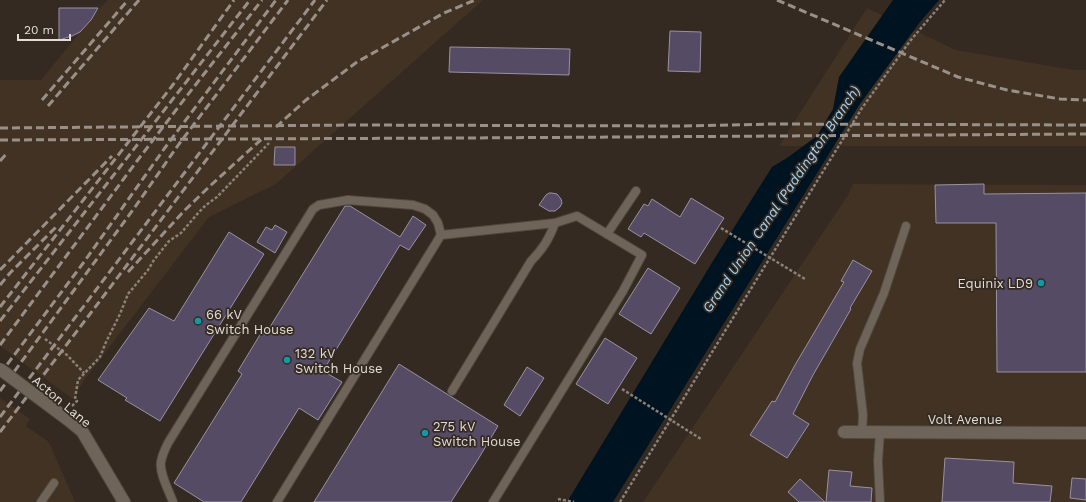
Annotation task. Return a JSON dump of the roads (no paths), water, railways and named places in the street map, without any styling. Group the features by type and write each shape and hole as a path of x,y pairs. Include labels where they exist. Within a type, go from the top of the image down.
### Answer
{"street":[{"name":"Acton Lane","path":"0,369 82,431 124,502"},
{"name":"Volt Avenue","path":"844,432 1086,433"}],"lane":[{"path":"607,234 636,191"},
{"path":"173,502 161,470 163,453 313,209 320,205 348,200 413,205 425,209 433,215 438,223 441,235 277,502"},
{"path":"441,235 555,223 577,216 642,255 619,297 493,502"},
{"path":"452,391 532,261 541,251 551,235 555,223"},
{"path":"862,432 862,415 857,363 860,349 884,293 906,226"},
{"path":"880,432 878,462 880,502"},
{"path":"41,502 54,483"}],"water":[{"name":"Grand Union Canal (Paddington Branch)","path":"893,0 939,0 920,22 860,104 613,502 567,502 713,261 772,167 817,136 833,109 839,77"}],"railway":[{"path":"42,100 128,0"},
{"path":"48,106 139,0"},
{"path":"0,307 172,86 234,0"},
{"path":"0,321 250,0"},
{"path":"0,345 137,161 262,0"},
{"path":"0,374 84,262 164,149 276,0"},
{"path":"0,391 135,207 179,144 288,0"},
{"path":"0,417 315,0"},
{"path":"0,432 327,0"},
{"path":"276,127 306,100 357,62 444,13 475,0"},
{"path":"777,0 958,77 1007,90 1060,99 1086,100"},
{"path":"0,128 353,125 1086,125"},
{"path":"0,140 1086,134"},
{"path":"128,272 185,210 264,137"},
{"path":"0,161 8,152"},
{"path":"0,270 112,156"},
{"path":"0,285 57,226"}],"place":[{"name":"Equinix LD9","path":"1041,283"},
{"name":"66 kV Switch House","path":"198,321"},
{"name":"132 kV Switch House","path":"287,360"},
{"name":"275 kV Switch House","path":"425,433"}]}
